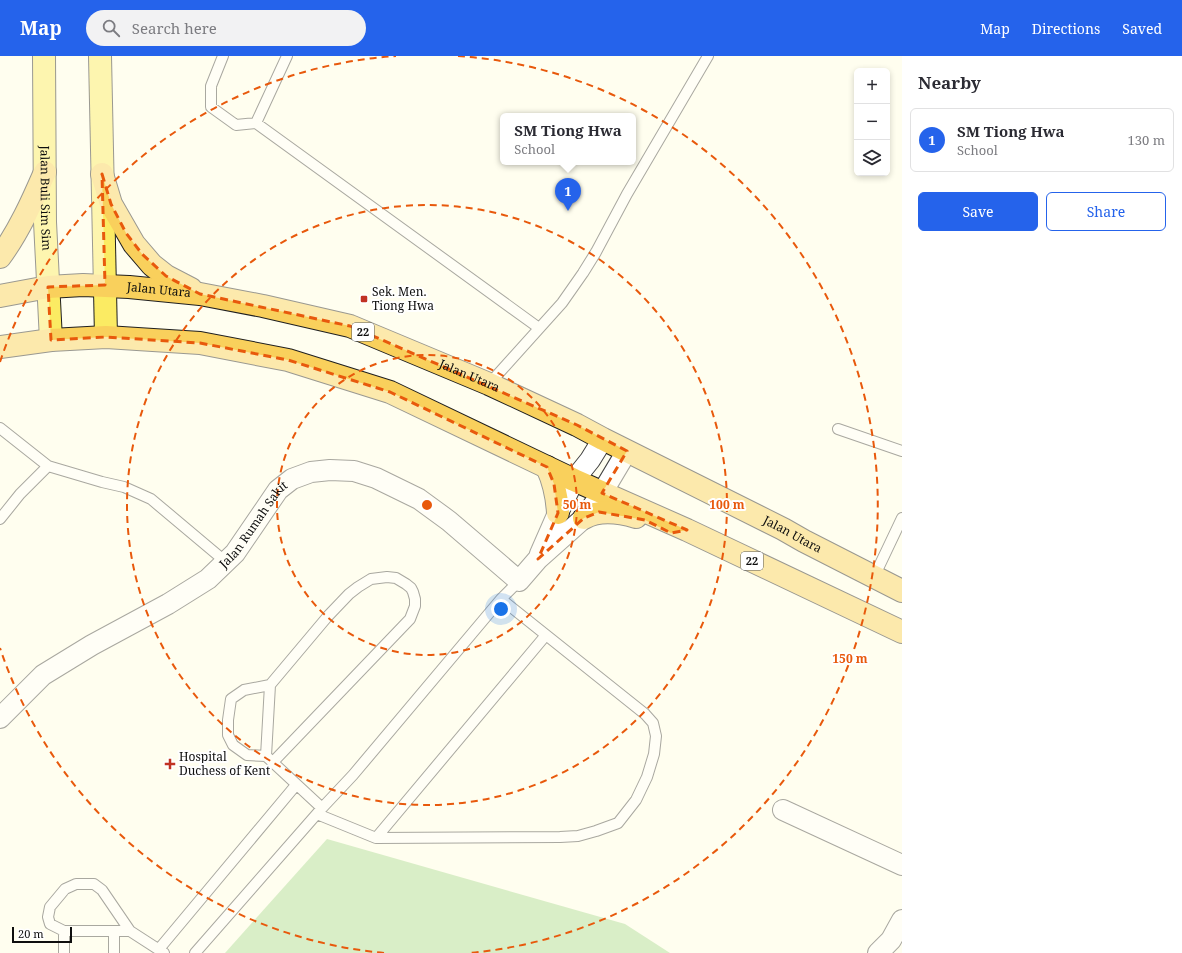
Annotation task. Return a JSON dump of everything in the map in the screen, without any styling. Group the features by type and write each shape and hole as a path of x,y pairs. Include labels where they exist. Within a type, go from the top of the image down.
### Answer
{"highway":[{"path":"0,258 15,236 29,210 45,172"},
{"path":"102,174 111,204 134,244 152,265 166,276 200,294"},
{"name":"Jalan Utara","path":"0,296 48,287 105,285 200,294 263,306 350,326 488,384 577,425 902,591"},
{"name":"22","path":"0,347 51,340 106,337 200,343 288,360 390,392 574,480 687,530 902,632"},
{"path":"547,467 554,484 558,513"},
{"path":"584,518 598,512 608,512 628,515 645,520 671,533 679,533 687,530"}],"main road":[{"name":"Jalan Buli Sim Sim","path":"44,56 45,172 51,340"},
{"path":"100,56 106,337"}],"street":[{"path":"538,559 574,480 590,460 602,439"},
{"path":"519,581 538,559 584,518 602,493 627,451"},
{"name":"Jalan Rumah Sakit","path":"0,718 43,674 92,645 168,604 208,579 235,553 278,490 292,479 311,472 330,470 354,471 376,478 419,499 449,521 519,581"},
{"path":"783,810 902,865"},
{"path":"878,953 891,940 902,920"}],"lane":[{"path":"223,56 211,86 211,107 236,125 256,123 539,328"},
{"path":"256,123 287,56"},
{"path":"488,384 562,303 596,252 627,194 708,56"},
{"path":"0,428 48,466 124,487 151,499 226,562"},
{"path":"838,429 902,450"},
{"path":"0,519 20,494 48,466"},
{"path":"874,577 902,518"},
{"path":"388,577 396,578 411,588 415,598 413,614 410,619 270,759 270,686 328,616 358,587 370,579 388,577"},
{"path":"195,953 353,775 501,598 519,581"},
{"path":"270,686 244,690 231,699 228,720 228,735 233,745 247,754 270,759 320,811 376,838 578,836 618,823 636,800 647,777 654,754 656,736 653,723 645,714 501,598"},
{"path":"376,838 546,635"},
{"path":"130,931 64,931 50,924 48,916 50,906 65,889 76,884 94,884 102,890 130,931 162,951 296,785"},
{"path":"64,931 64,953"},
{"path":"114,932 114,953"}],"highlighted area":[{"path":"102,174 111,204 126,233 142,254 166,276 200,294 350,326 577,425 627,451 602,493 687,530 671,533 645,520 599,512 584,518 538,559 558,513 554,484 547,467 390,392 288,360 200,343 106,337 51,340 48,287 105,285"}],"green space":[{"path":"327,839 625,924 670,953 225,953"}],"place":[{"name":"SM Tiong Hwa","path":"568,211"},
{"name":"Sek. Men. Tiong Hwa","path":"364,299"},
{"name":"Hospital Duchess of Kent","path":"170,764"}]}
